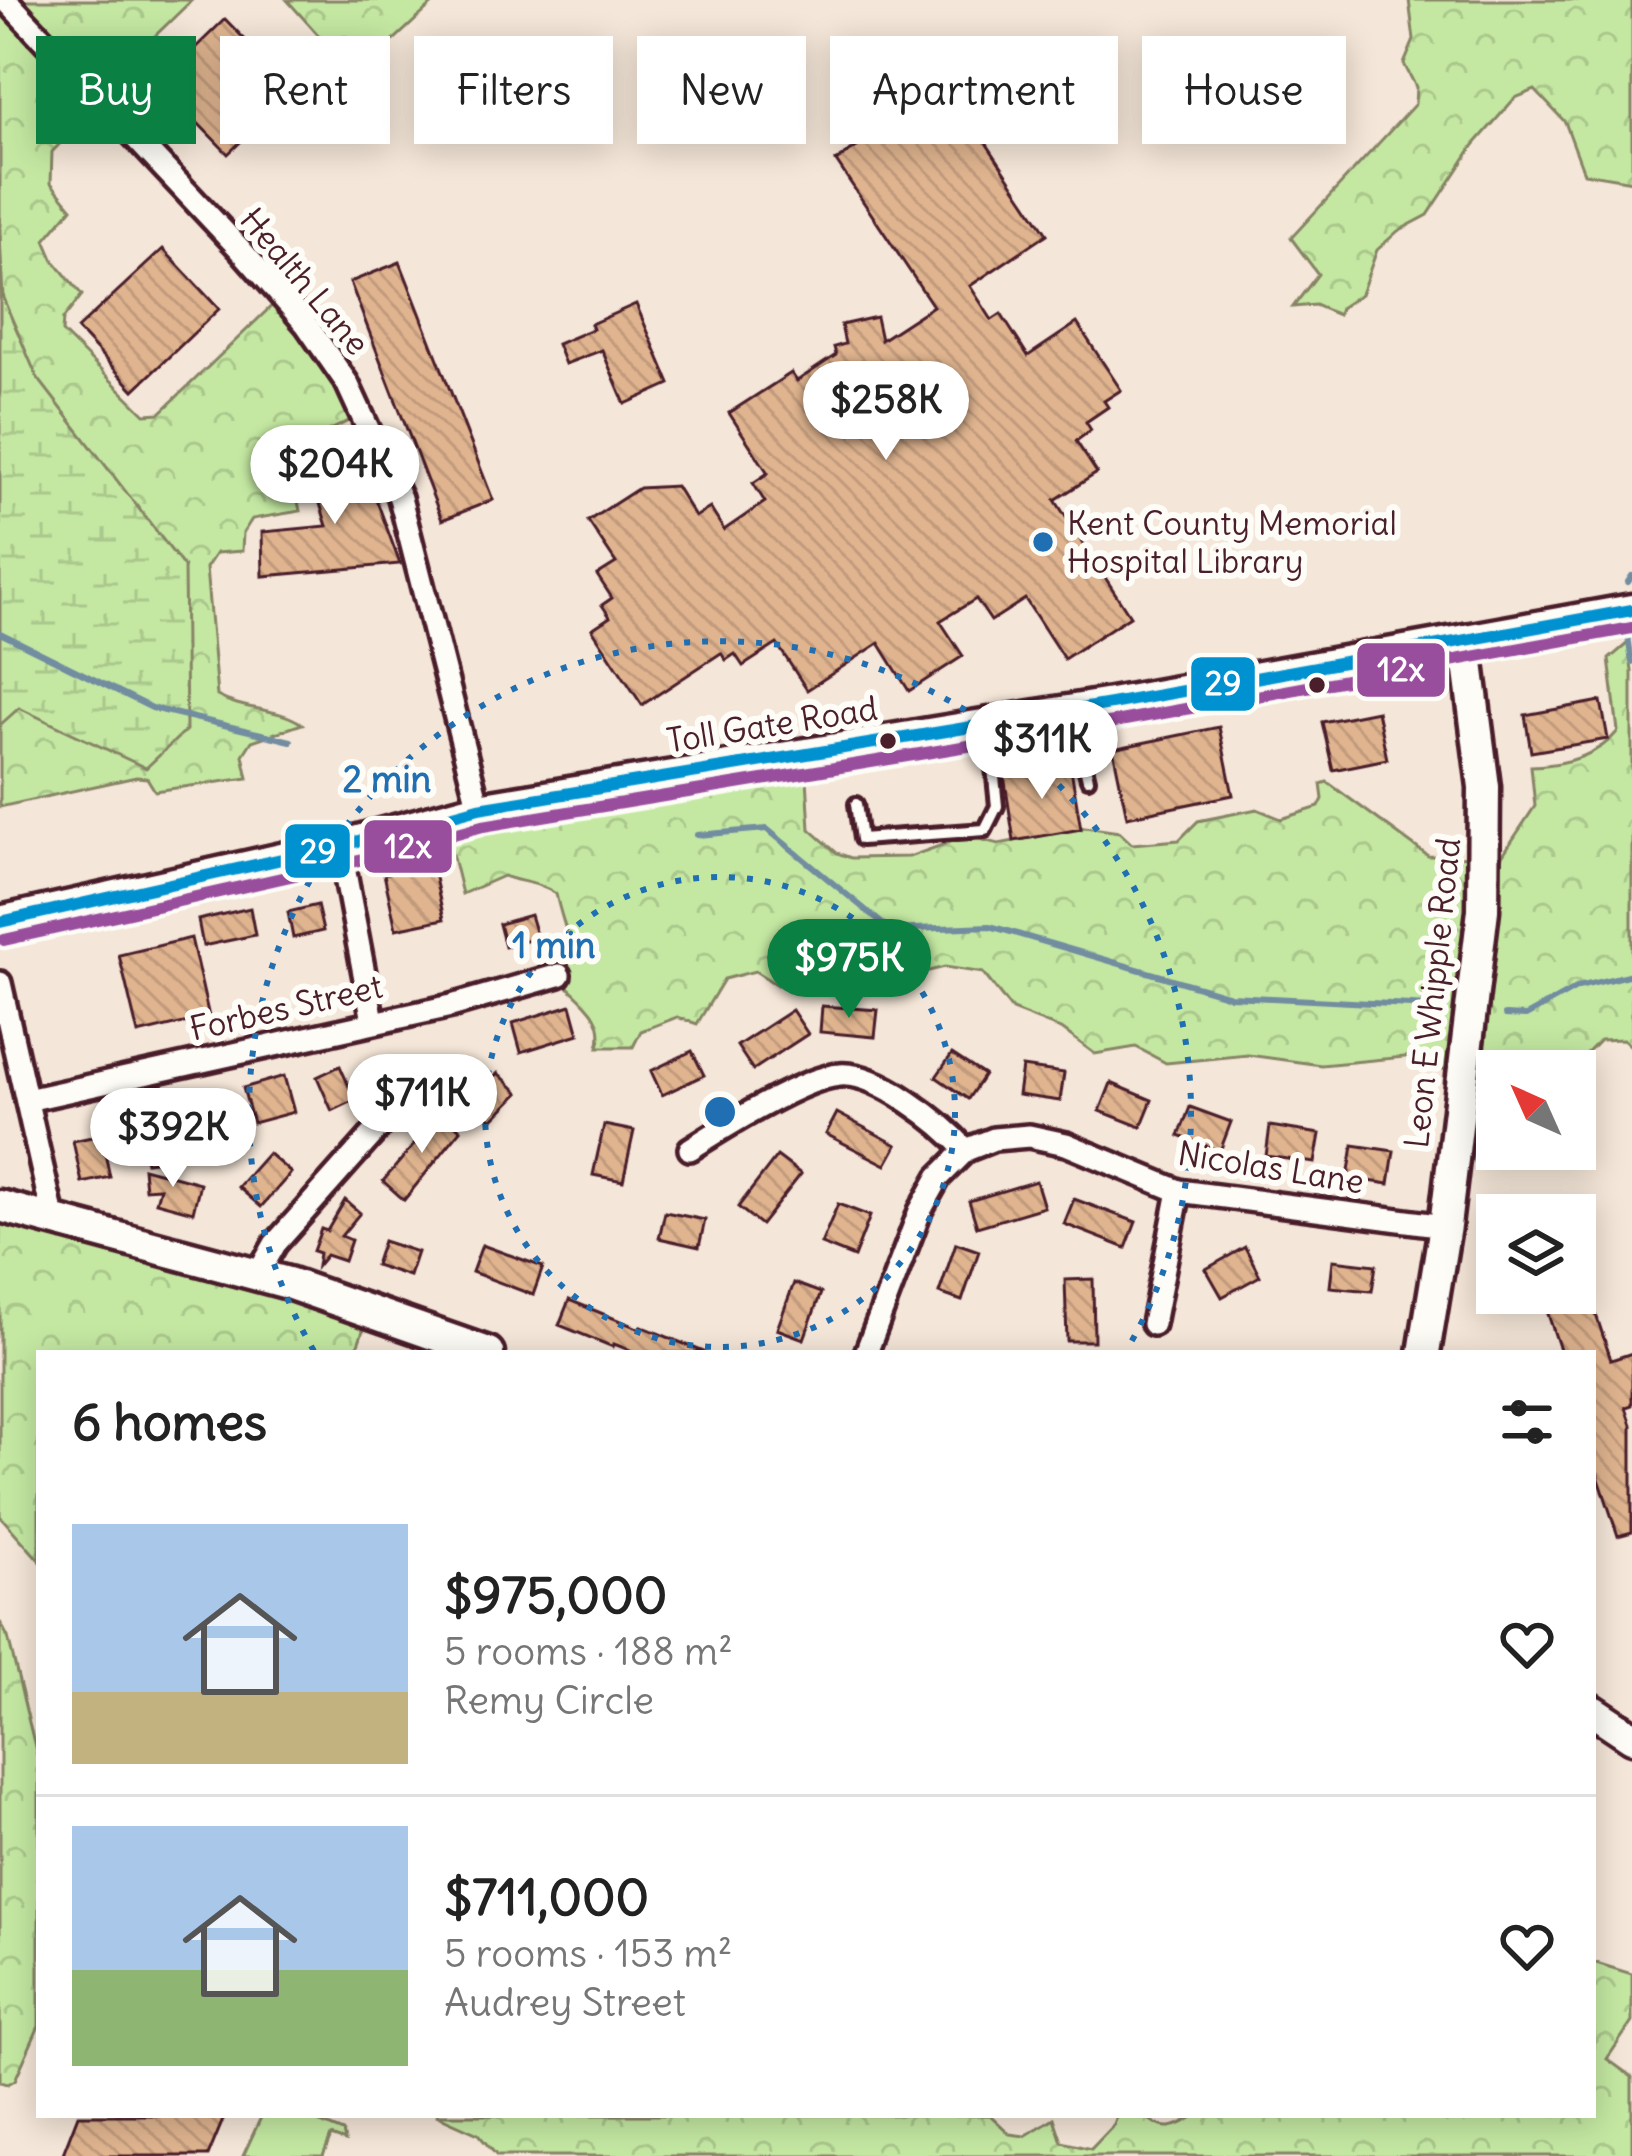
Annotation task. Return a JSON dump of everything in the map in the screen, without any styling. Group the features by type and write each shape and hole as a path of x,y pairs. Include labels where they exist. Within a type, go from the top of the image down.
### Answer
{"main road":[{"name":"Toll Gate Road","path":"0,922 340,846 478,808 1075,723 1465,640 1632,610"},
{"name":"Leon E Whipple Road","path":"1424,1350 1445,1226 1484,910 1484,787 1465,640"},
{"path":"0,1206 258,1274 479,1350"},
{"path":"1596,1713 1632,1737"}],"street":[{"name":"Health Lane","path":"6,0 252,263 306,324 347,383 400,498 478,808"},
{"path":"340,846 374,1021"},
{"name":"Forbes Street","path":"27,1100 520,989 559,975"},
{"path":"0,983 54,1220"},
{"path":"691,1149 728,1124 814,1082 840,1075 863,1078 942,1123 966,1150 939,1177 920,1211 867,1350"},
{"path":"258,1274 275,1244 380,1126"},
{"name":"Nicolas Lane","path":"966,1150 994,1139 1029,1136 1066,1144 1179,1191 1445,1226"},
{"path":"1153,1324 1179,1191"}],"lane":[{"path":"1075,723 1088,778"},
{"path":"856,804 860,839 985,830 997,806 991,748 998,735"}],"green space":[{"path":"0,0 192,0 155,36 36,36 36,144 60,144 52,152 51,183 72,208 45,240 54,261 82,295 63,319 62,332 145,414 160,413 282,296 359,416 310,440 313,451 290,463 300,511 252,519 243,533 242,551 216,553 206,568 217,696 302,724 252,741 243,755 248,778 155,791 147,778 136,777 0,807"},
{"path":"287,0 437,0 390,44 390,36 319,36"},
{"path":"1409,0 1632,0 1632,181 1584,173 1565,122 1535,90 1515,98 1474,145 1428,215 1398,231 1377,250 1361,294 1340,308 1338,315 1315,305 1293,307 1318,274 1291,238 1415,104 1416,87 1404,64 1414,40"},
{"path":"0,235 3,298 37,377 184,567 186,730 146,768 19,708 0,725"},
{"path":"1628,643 1632,671 1632,1047 1623,1039 1600,1040 1590,1050 1476,1050 1469,1081 1415,1056 1321,1065 1248,1055 1166,1063 1136,1047 1095,1054 1063,1030 1012,1010 983,973 945,967 896,979 880,976 860,959 848,957 827,963 809,984 790,979 777,985 755,971 724,979 697,1024 677,1017 641,1031 633,1047 598,1047 596,1019 565,984 569,947 556,894 503,876 462,894 446,829 806,761 810,829 837,853 851,858 909,857 967,836 999,844 1085,827 1119,832 1132,844 1179,840 1198,821 1257,809 1281,819 1319,807 1321,784 1327,782 1428,856 1486,857 1488,877 1535,806 1531,766 1579,758 1618,731 1609,659"},
{"path":"0,1203 366,1322 356,1350 36,1350 36,1557 0,1516"},
{"path":"0,1622 8,1637 36,1751 36,2033 15,2080 0,2082"},
{"path":"1596,1963 1632,1974 1632,2022 1607,2059 1632,2077 1632,2156 497,2156 478,2134 443,2118 993,2118 1010,2134 1025,2136 1054,2118 1062,2142 1091,2149 1116,2118 1148,2118 1170,2127 1191,2118 1596,2118"},
{"path":"261,2118 308,2118 343,2132 345,2141 331,2136 323,2156 243,2156"}],"building":[{"path":"225,19 242,36 220,36 220,144 238,144 228,154 196,121 196,47"},
{"path":"861,144 987,144 1047,234 970,286 992,320 1001,314 1028,356 1077,323 1121,390 1104,401 1108,407 1086,422 1091,430 1076,441 1097,473 1055,500 1130,616 1064,659 1025,599 991,621 976,599 940,621 963,656 909,691 879,643 807,690 777,644 743,666 735,654 726,660 721,653 642,705 592,629 610,617 602,605 612,598 597,575 616,563 588,521 639,488 676,486 695,517 710,508 724,530 765,502 753,483 768,473 729,413 791,373 797,381 836,355 834,347 845,344 841,325 876,317 881,340 933,306 836,161"},
{"path":"163,249 219,309 134,390 77,329"},
{"path":"400,262 493,500 442,520 350,282"},
{"path":"636,304 670,384 625,404 602,350 565,364 557,344"},
{"path":"359,452 400,564 263,576 262,532 327,526 310,471"},
{"path":"1601,701 1608,739 1531,752 1525,715"},
{"path":"1377,711 1387,759 1333,770 1322,722"},
{"path":"1219,727 1233,795 1127,817 1113,749"},
{"path":"1070,763 1081,829 1014,841 1004,775"},
{"path":"432,864 444,919 396,929 384,874"},
{"path":"317,905 323,931 293,938 288,912"},
{"path":"250,908 255,935 203,946 198,920"},
{"path":"530,915 537,938 505,947 499,924"},
{"path":"191,938 209,1017 138,1034 119,955"},
{"path":"571,1005 579,1034 521,1052 513,1023"},
{"path":"822,1006 878,1010 875,1037 820,1032"},
{"path":"792,1010 808,1034 753,1070 737,1046"},
{"path":"692,1051 704,1075 662,1095 651,1071"},
{"path":"952,1054 984,1075 968,1099 936,1077"},
{"path":"340,1066 355,1100 332,1111 317,1077"},
{"path":"1022,1067 1064,1073 1060,1101 1018,1095"},
{"path":"498,1073 519,1093 492,1120 471,1100"},
{"path":"284,1076 294,1112 253,1123 243,1088"},
{"path":"1111,1083 1152,1100 1141,1127 1100,1111"},
{"path":"146,1098 155,1161 146,1162 139,1132 130,1134 122,1103"},
{"path":"1190,1107 1231,1122 1220,1151 1179,1136"},
{"path":"442,1112 461,1130 404,1200 383,1181"},
{"path":"837,1113 897,1145 886,1165 826,1134"},
{"path":"604,1125 634,1131 623,1181 593,1175"},
{"path":"1270,1126 1320,1134 1315,1163 1266,1156"},
{"path":"101,1135 110,1177 82,1183 73,1141"},
{"path":"1353,1145 1394,1151 1389,1184 1348,1178"},
{"path":"268,1153 291,1173 261,1207 238,1187"},
{"path":"777,1156 801,1174 761,1225 738,1207"},
{"path":"143,1168 200,1183 193,1212 156,1202 160,1188 145,1189"},
{"path":"1036,1181 1044,1207 977,1227 969,1201"},
{"path":"1074,1199 1136,1222 1126,1248 1064,1224"},
{"path":"345,1200 360,1213 341,1236 351,1240 344,1261 326,1255 317,1266 319,1253 313,1251 321,1229 327,1231"},
{"path":"838,1204 870,1216 854,1257 821,1244"},
{"path":"665,1212 705,1220 699,1247 659,1238"},
{"path":"383,1241 417,1252 409,1276 375,1265"},
{"path":"956,1243 979,1251 962,1301 939,1293"},
{"path":"482,1245 543,1267 533,1295 472,1272"},
{"path":"1245,1247 1260,1276 1222,1297 1206,1269"},
{"path":"1333,1260 1376,1265 1372,1291 1330,1287"},
{"path":"1093,1279 1094,1341 1067,1341 1065,1280"},
{"path":"794,1283 821,1293 804,1339 777,1329"},
{"path":"569,1300 699,1350 629,1350 559,1325"},
{"path":"1548,1314 1596,1314 1611,1360 1632,1353 1632,1405 1626,1407 1632,1425 1632,1532 1618,1536 1596,1470 1596,1350 1560,1350"},
{"path":"77,2118 224,2118 208,2156 62,2156"}],"waterway":[{"path":"1628,582 1632,576"},
{"path":"1627,630 1632,662"},
{"path":"0,633 152,708 291,741"},
{"path":"697,835 767,829 890,930 990,926 1230,996 1431,1006"},
{"path":"1505,1015 1526,1016 1578,987 1632,974"}],"transit line":[{"name":"29","path":"0,922 340,846 479,808 1111,704 1632,610"},
{"name":"12x","path":"4,940 344,864 483,826 1114,722 1632,628"}],"place":[{"name":"Kent County Memorial Hospital Library","path":"1043,542"}]}
